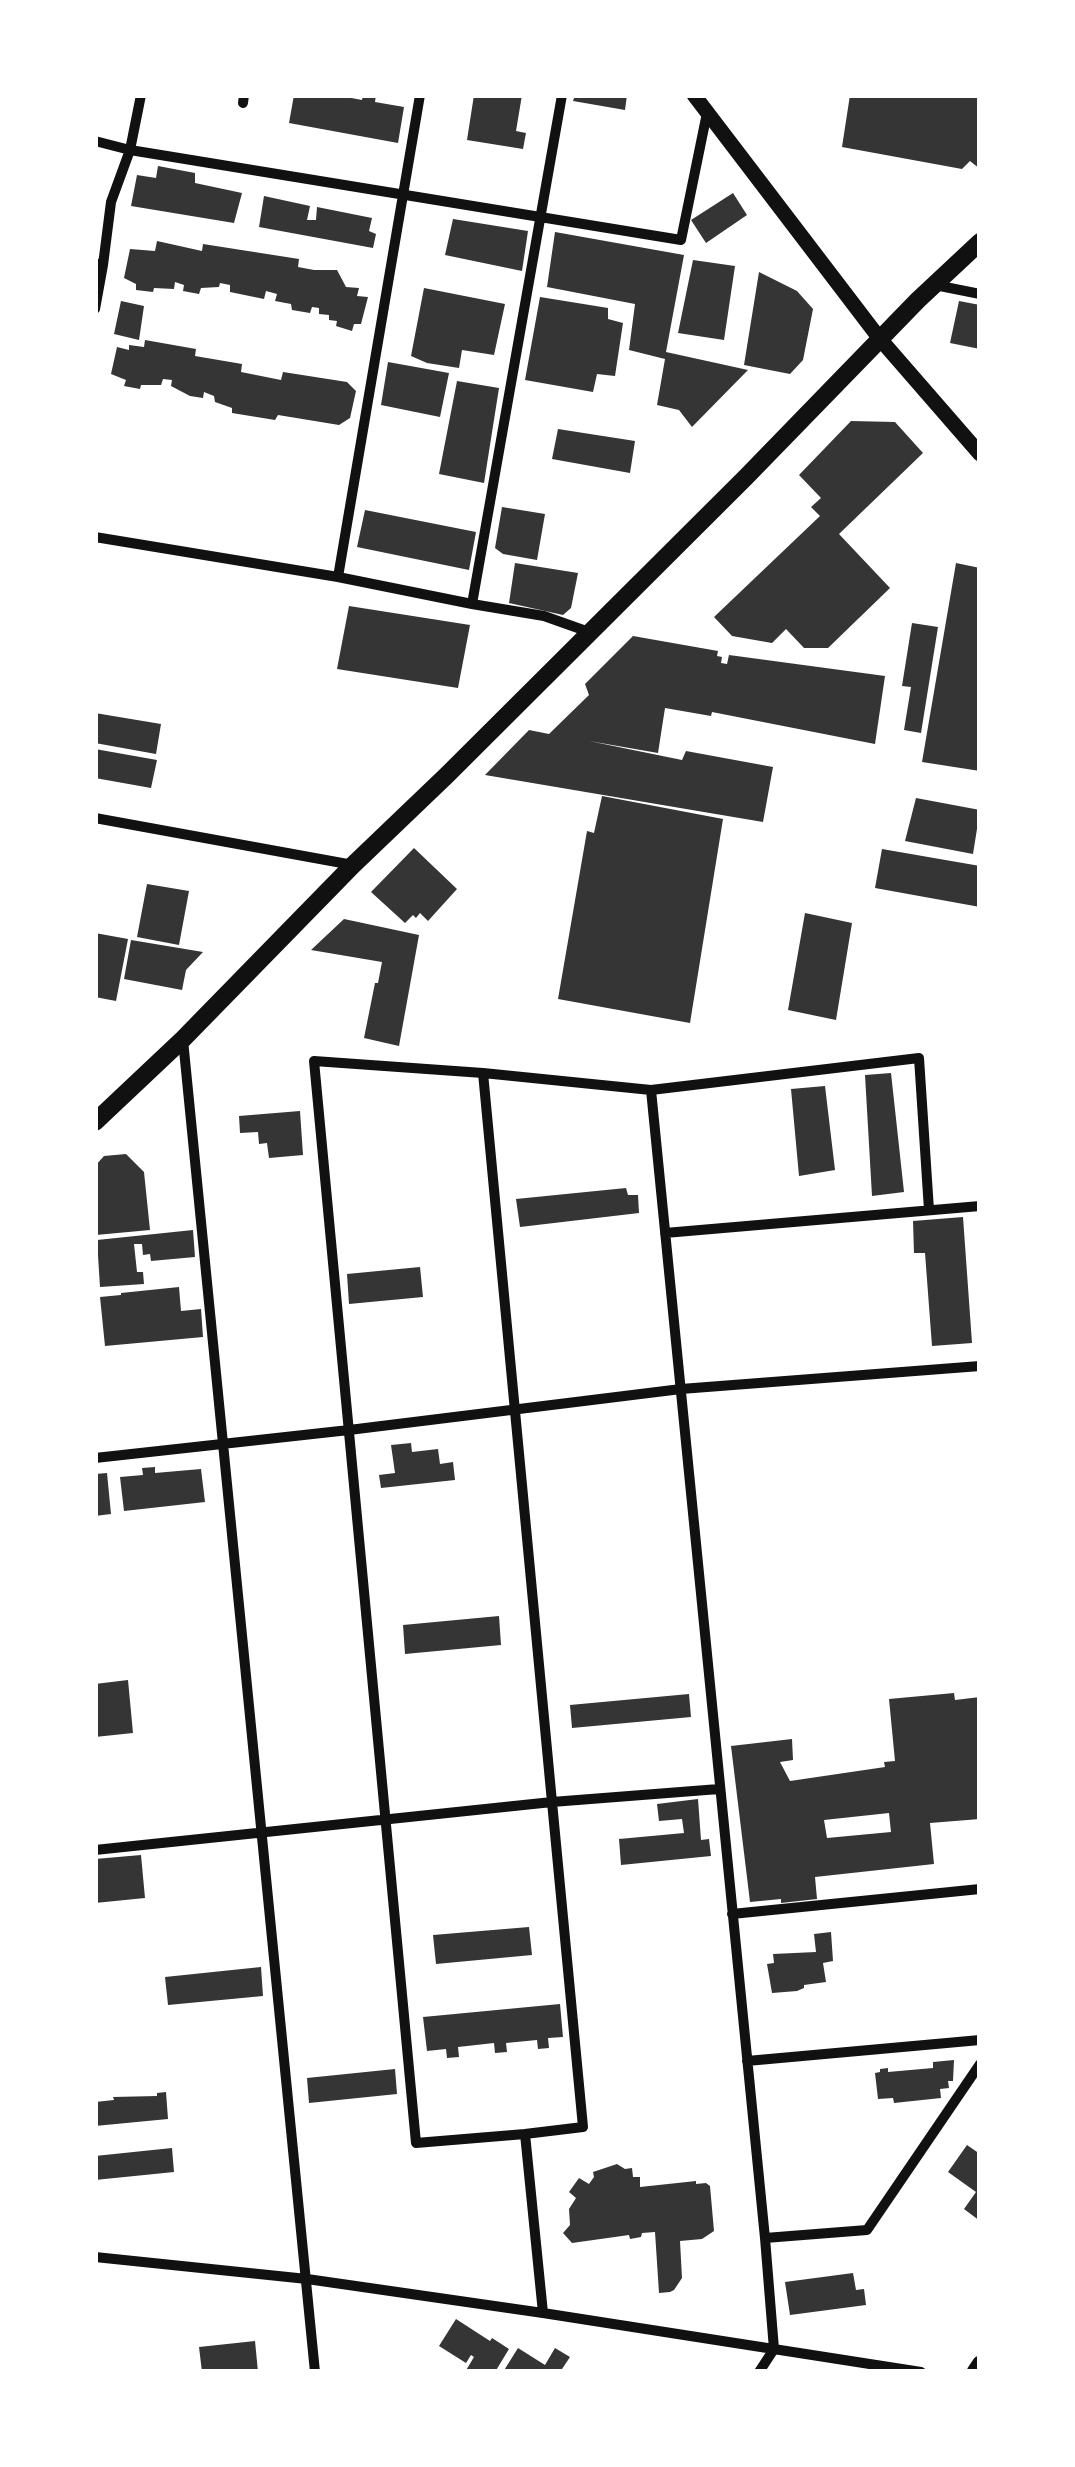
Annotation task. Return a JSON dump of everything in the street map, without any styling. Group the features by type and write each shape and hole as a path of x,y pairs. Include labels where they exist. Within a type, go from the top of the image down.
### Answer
{"highway":[{"path":"95,1122 980,242"}],"main road":[{"path":"694,95 880,339 980,454"},
{"path":"974,2372 980,2363"}],"street":[{"path":"95,310 111,202 130,150 140,95"},
{"path":"338,577 420,95"},
{"path":"472,604 562,95"},
{"path":"95,141 130,150 681,240 707,112"},
{"path":"935,285 980,294"},
{"path":"95,537 544,616 589,632"},
{"path":"95,818 353,865"},
{"path":"182,1038 315,2372"},
{"path":"483,1073 583,2128 416,2143 314,1061 483,1073 651,1090 919,1058 929,1210"},
{"path":"651,1090 765,2238 774,2348 758,2372"},
{"path":"665,1233 980,1206"},
{"path":"95,1458 681,1390 980,1366"},
{"path":"95,1850 719,1788"},
{"path":"732,1914 980,1889"},
{"path":"747,2061 980,2040"},
{"path":"765,2238 867,2230 980,2064"},
{"path":"524,2134 543,2313"},
{"path":"95,2257 307,2280 921,2372"}],"building":[{"path":"294,95 336,95 362,100 363,95 376,95 375,102 404,107 398,143 289,123"},
{"path":"474,95 522,95 516,131 526,133 523,149 467,140"},
{"path":"575,95 627,95 625,110 573,101"},
{"path":"850,95 980,95 980,169 970,161 962,169 842,147"},
{"path":"158,166 195,173 195,183 242,193 234,223 131,206 137,175 156,178"},
{"path":"733,193 747,215 706,243 691,220"},
{"path":"264,196 310,206 307,220 316,220 317,207 372,218 369,231 376,234 373,248 259,227"},
{"path":"453,219 528,231 522,271 445,255"},
{"path":"555,232 684,255 666,352 748,370 692,427 679,410 657,405 665,359 629,350 635,304 547,287"},
{"path":"157,241 202,251 203,244 299,259 298,267 337,270 346,287 359,288 357,296 368,297 361,324 354,324 352,331 336,326 337,321 319,314 319,308 312,307 310,313 292,310 291,304 275,301 277,294 266,291 264,299 230,292 230,285 220,283 219,287 201,288 199,294 183,291 184,285 175,282 174,289 136,290 136,284 124,278 130,249 155,251"},
{"path":"693,260 735,266 724,340 678,333"},
{"path":"759,272 797,291 813,309 803,360 790,374 744,365"},
{"path":"424,288 505,304 494,355 462,350 459,368 411,356"},
{"path":"540,297 608,308 608,319 623,323 615,376 597,374 593,392 525,380"},
{"path":"121,301 144,306 139,340 114,334"},
{"path":"959,301 980,305 980,349 950,343"},
{"path":"145,340 196,349 195,356 242,364 241,372 281,380 283,372 347,382 356,391 350,418 339,425 278,415 275,420 232,413 232,408 215,402 214,396 204,392 203,398 190,396 171,386 172,380 163,379 161,385 141,385 140,389 124,386 126,380 111,374 117,347 144,347"},
{"path":"388,362 449,373 440,417 381,405"},
{"path":"457,381 499,388 484,483 439,474"},
{"path":"851,421 895,422 923,453 839,534 890,588 828,648 804,648 786,629 772,643 732,636 714,617 820,516 811,507 821,498 799,475"},
{"path":"558,429 635,441 630,473 552,459"},
{"path":"502,507 545,514 537,560 503,554 495,548"},
{"path":"365,510 476,532 469,570 357,547"},
{"path":"515,563 578,573 571,608 563,615 509,603"},
{"path":"956,563 980,568 980,771 922,762"},
{"path":"349,606 470,625 458,688 337,669"},
{"path":"912,623 938,627 921,733 904,730 911,687 902,686"},
{"path":"633,636 718,651 721,663 727,664 729,655 885,676 875,744 712,712 711,716 665,708 658,753 589,741 682,760 686,751 773,767 763,822 485,775 529,730 549,734 589,695 585,684"},
{"path":"95,713 161,724 156,754 95,743"},
{"path":"95,749 157,760 151,788 95,778"},
{"path":"602,796 723,819 690,1023 558,999 587,831 594,833"},
{"path":"916,798 980,810 973,854 905,841"},
{"path":"414,848 457,889 428,921 420,913 405,923 371,892"},
{"path":"882,849 980,866 980,907 875,888"},
{"path":"147,884 189,891 179,945 137,937"},
{"path":"805,913 852,923 836,1020 788,1010"},
{"path":"344,919 419,935 399,1046 364,1038 382,962 311,950"},
{"path":"95,933 128,939 116,1001 95,997"},
{"path":"131,940 203,952 186,970 182,990 124,979"},
{"path":"891,1073 904,1192 872,1196 865,1075"},
{"path":"825,1086 835,1170 799,1176 791,1089"},
{"path":"300,1111 303,1155 269,1158 267,1143 259,1144 258,1132 240,1133 239,1116"},
{"path":"126,1154 144,1172 150,1230 96,1235 95,1166 104,1156"},
{"path":"626,1188 628,1195 638,1195 639,1213 520,1227 516,1199"},
{"path":"963,1217 972,1343 932,1346 925,1253 914,1253 913,1221"},
{"path":"193,1230 195,1257 151,1261 150,1254 143,1255 142,1244 134,1244 137,1272 143,1272 144,1284 100,1287 97,1240"},
{"path":"420,1267 423,1297 349,1304 347,1274"},
{"path":"179,1287 181,1311 201,1309 203,1337 105,1346 100,1297"},
{"path":"411,1443 412,1452 438,1449 440,1464 453,1462 455,1480 381,1488 379,1475 395,1473 391,1445"},
{"path":"155,1467 155,1473 201,1469 205,1502 124,1511 120,1477 143,1475 142,1468"},
{"path":"107,1473 111,1514 95,1516 95,1474"},
{"path":"499,1616 501,1645 405,1654 403,1625"},
{"path":"128,1680 133,1733 95,1737 95,1684"},
{"path":"954,1693 955,1700 980,1697 980,1819 930,1823 934,1864 815,1877 817,1899 750,1902 731,1746 792,1739 793,1760 780,1762 790,1781 885,1767 884,1762 895,1761 889,1699","holes":["889,1813 891,1832 827,1838 824,1820"]},
{"path":"689,1694 691,1717 572,1728 570,1705"},
{"path":"698,1799 701,1840 709,1839 711,1856 621,1865 619,1839 684,1833 682,1819 659,1821 657,1804"},
{"path":"141,1855 145,1898 95,1903 95,1859"},
{"path":"529,1927 532,1955 436,1964 433,1935"},
{"path":"831,1932 833,1961 823,1963 826,1982 804,1985 797,1991 772,1993 767,1964 774,1963 773,1954 816,1952 814,1934"},
{"path":"261,1967 263,1996 168,2005 165,1977"},
{"path":"560,2004 563,2037 548,2038 549,2048 538,2049 537,2040 506,2043 507,2052 495,2053 494,2043 458,2047 459,2057 447,2058 446,2049 427,2051 423,2017"},
{"path":"954,2060 953,2081 948,2081 949,2088 940,2089 941,2098 894,2103 893,2098 878,2099 875,2073 880,2069 888,2068 888,2072 933,2068 933,2062"},
{"path":"395,2069 397,2094 309,2103 307,2078"},
{"path":"166,2092 168,2119 95,2126 95,2102"},
{"path":"967,2145 980,2154 980,2221 964,2209 976,2192 948,2172"},
{"path":"172,2148 174,2172 95,2180 95,2156"},
{"path":"617,2164 632,2168 633,2177 640,2177 640,2187 696,2181 710,2186 714,2231 702,2239 680,2241 682,2278 670,2292 659,2293 655,2232 630,2239 629,2235 572,2243 563,2233 570,2225 569,2209 576,2198 569,2192 579,2178 589,2184 593,2172"},
{"path":"853,2273 856,2290 864,2289 866,2305 790,2315 785,2282"},
{"path":"456,2319 509,2349 495,2372 465,2372 474,2357 471,2355 466,2363 439,2346"},
{"path":"255,2341 258,2372 202,2372 199,2347"},
{"path":"518,2348 545,2365 555,2348 570,2357 560,2372 503,2372"}]}
